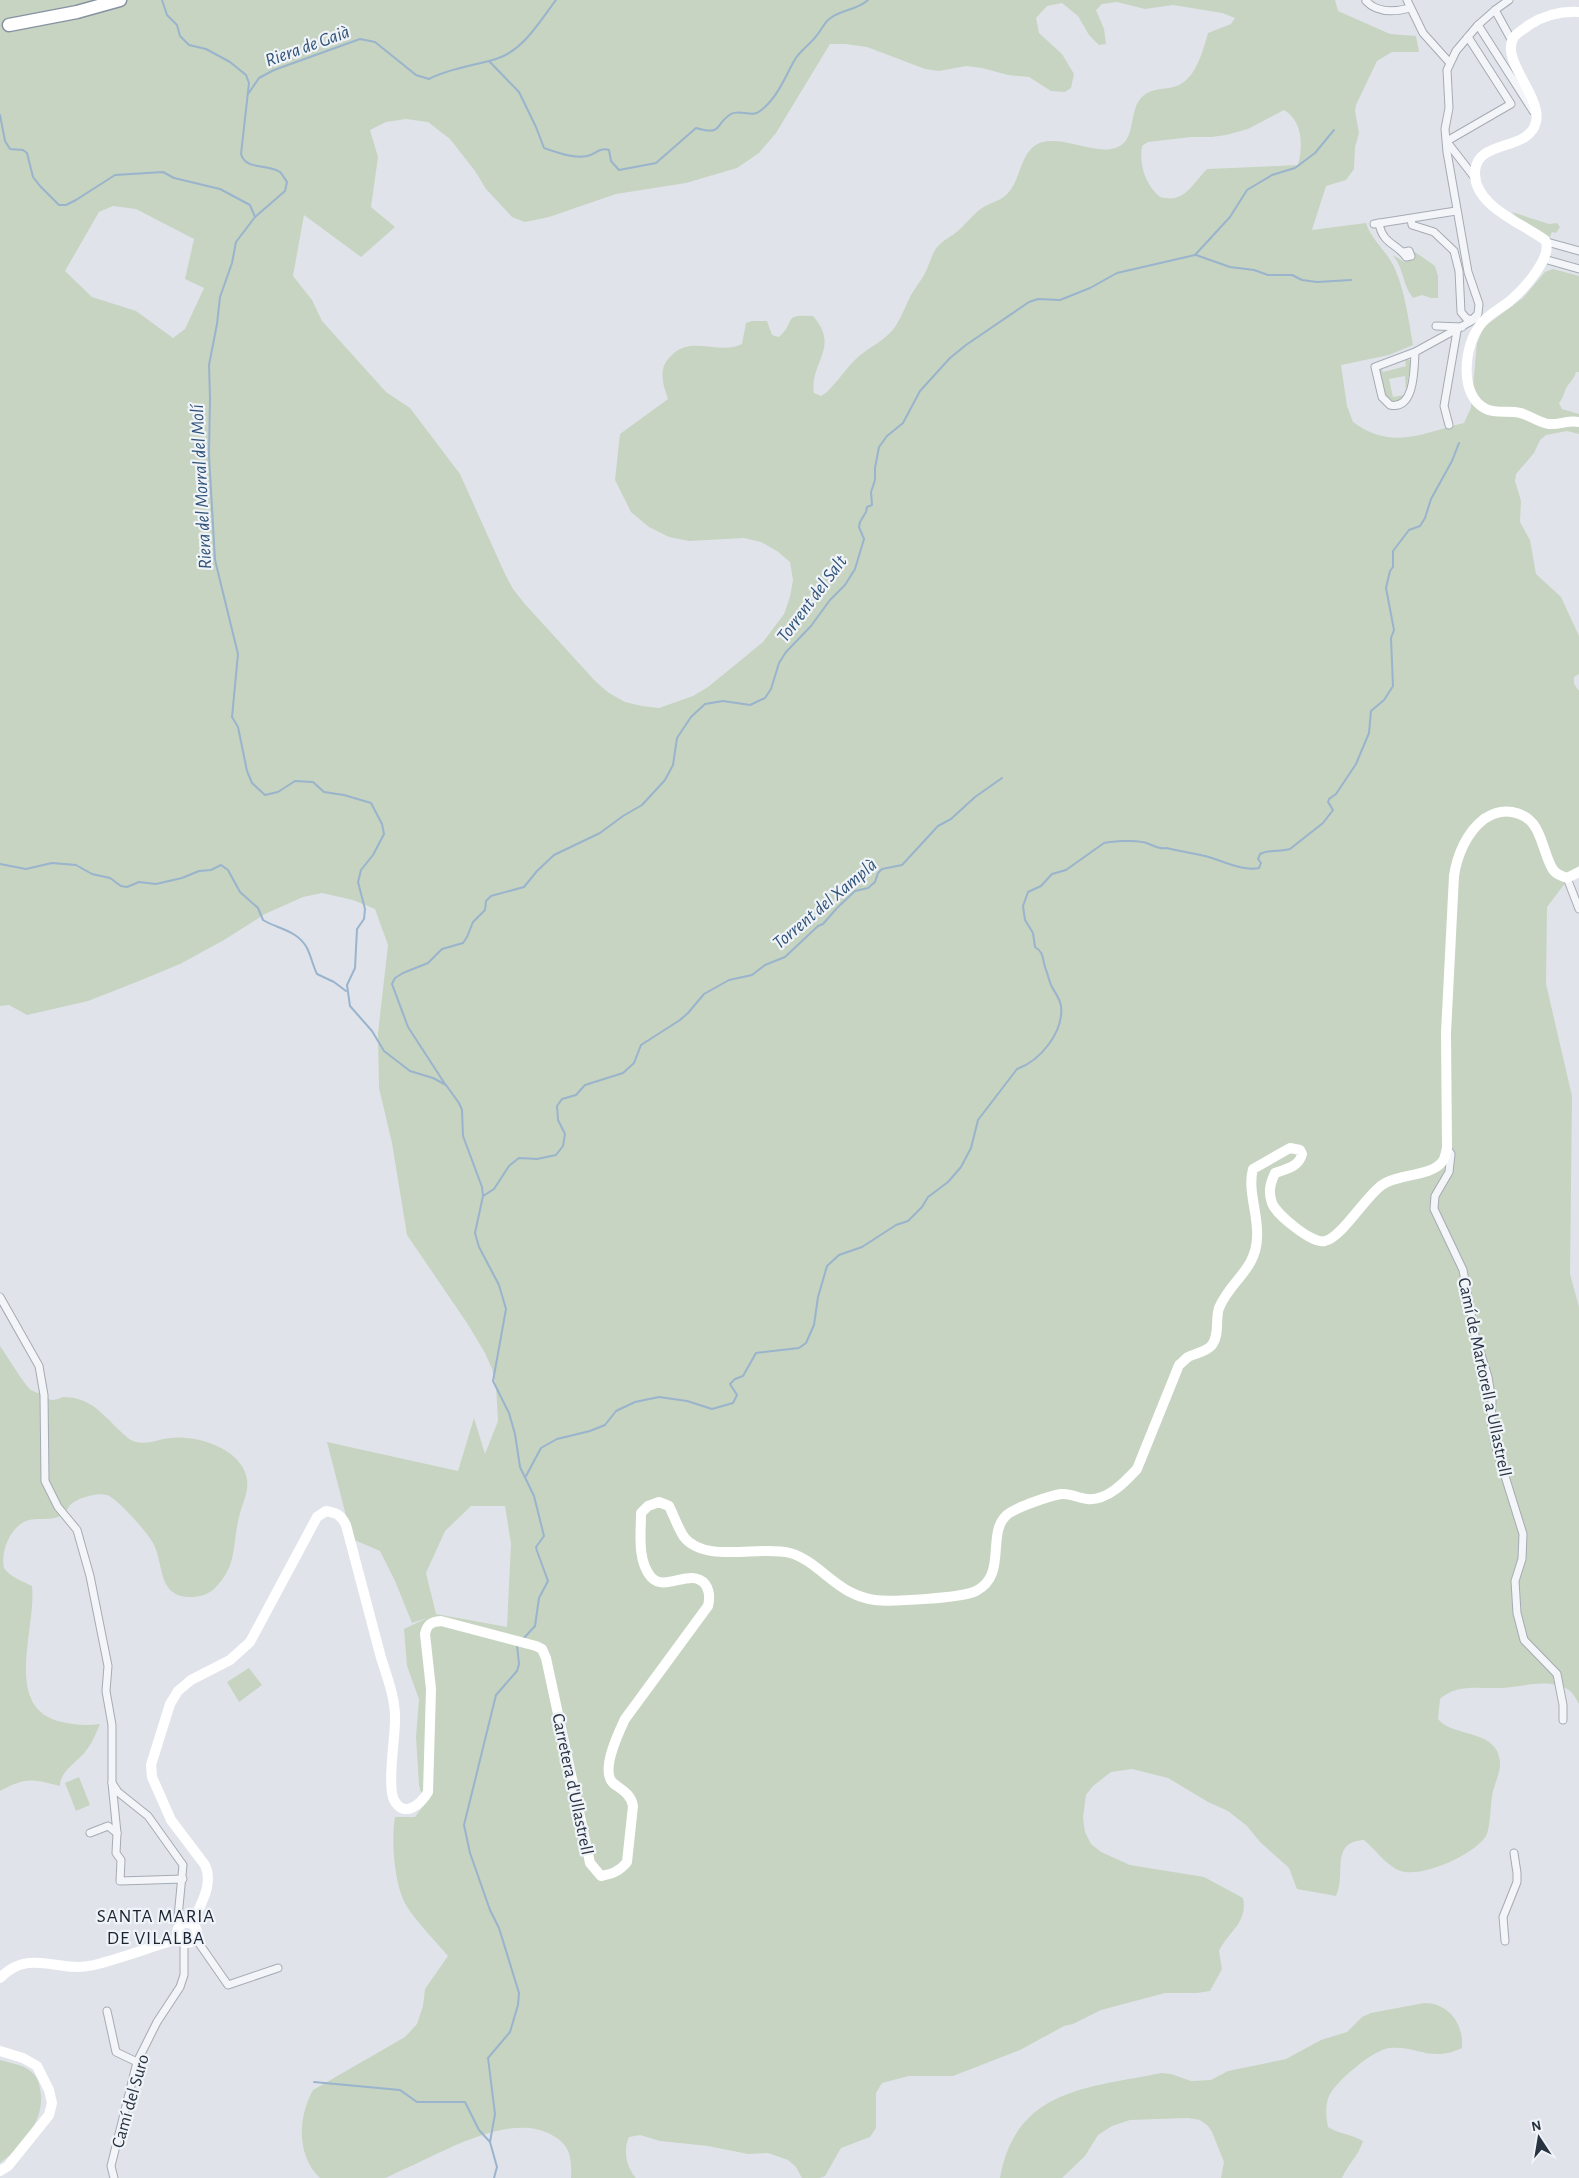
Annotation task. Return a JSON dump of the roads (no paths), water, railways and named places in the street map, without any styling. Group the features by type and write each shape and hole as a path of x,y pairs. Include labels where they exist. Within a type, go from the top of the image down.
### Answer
{"highway":[{"path":"9,25 114,2"}],"street":[{"path":"1367,0 1368,4 1388,11 1410,8"},
{"path":"1407,0 1423,33 1449,62"},
{"path":"1415,352 1408,399 1402,405 1390,406 1382,397 1375,367 1415,352 1459,329 1478,314 1479,304 1468,272 1464,242 1456,211 1445,128 1448,108 1447,78 1449,62 1456,51 1478,25 1509,0"},
{"path":"1475,178 1476,166 1483,156 1497,148 1513,143 1528,134 1535,125 1536,115 1532,97 1513,56 1512,41 1495,10"},
{"path":"1512,41 1517,33 1546,16 1560,12 1579,12"},
{"path":"1478,25 1536,115"},
{"path":"1447,141 1511,104 1468,37"},
{"path":"1447,141 1475,178 1482,193 1500,213 1546,242 1579,251"},
{"path":"1404,252 1384,238 1376,224 1456,211"},
{"path":"1411,219 1412,225 1434,232 1454,251 1459,271 1461,312 1468,320 1489,316"},
{"path":"1546,242 1548,251 1544,259 1519,293 1489,316 1478,328 1470,347 1467,384 1474,400 1490,411 1522,413 1546,424 1579,422"},
{"path":"1544,259 1579,269"},
{"path":"1436,326 1459,329"},
{"path":"1449,425 1444,406 1459,329"},
{"path":"1447,1148 1446,1032 1456,861 1462,847 1478,824 1490,815 1504,810 1526,816 1536,826 1552,869 1567,878 1579,909"},
{"path":"1567,878 1579,872"},
{"name":"Carretera d'Ullastrell","path":"187,1924 209,1884 209,1874 205,1865 171,1820 152,1777 151,1765 170,1704 178,1691 191,1680 230,1660 250,1642 317,1517 326,1511 335,1512 342,1517 346,1525 394,1706 391,1789 395,1801 402,1808 413,1809 422,1803 428,1792 431,1689 424,1634 427,1627 432,1622 441,1621 536,1646 542,1649 546,1658 590,1863 601,1876 612,1874 622,1868 627,1862 633,1806 632,1799 611,1780 608,1770 621,1729 626,1719 708,1606 710,1598 708,1587 702,1580 694,1578 660,1583 652,1579 645,1569 642,1560 641,1513 648,1506 659,1502 669,1506 684,1536 692,1544 710,1551 777,1550 790,1553 800,1557 848,1591 860,1597 874,1600 896,1600 975,1592 986,1585 992,1574 995,1564 998,1527 1010,1512 1061,1494 1085,1499 1105,1496 1137,1469 1179,1365 1187,1358 1206,1350 1212,1345 1216,1336 1218,1309 1229,1291 1251,1263 1255,1254 1257,1218 1251,1177 1253,1169 1290,1148 1300,1150 1302,1154 1301,1161 1275,1174 1270,1184 1272,1205 1277,1212 1311,1239 1320,1242 1327,1241 1336,1235 1374,1191 1384,1184 1398,1178 1434,1169 1444,1161 1447,1148"},
{"name":"Camí de Martorell a Ullastrell","path":"1447,1148 1451,1154 1449,1172 1435,1196 1434,1209 1463,1270 1475,1335 1488,1377 1492,1401 1491,1422 1495,1444 1523,1534 1522,1559 1514,1581 1517,1613 1524,1640 1557,1674 1563,1705 1563,1720"},
{"path":"0,1297 34,1354 41,1373 44,1395 45,1481 58,1507 77,1530 84,1549 108,1666 106,1692 112,1725 112,1783 117,1833 116,1853 121,1860 120,1881 183,1879"},
{"path":"0,1978 8,1970 22,1963 38,1962 75,1967 93,1966 181,1941 190,1943 196,1939 198,1932 178,1917 184,1865 148,1816 118,1792 112,1783"},
{"path":"90,1832 108,1826 117,1833"},
{"path":"1506,1941 1503,1917 1517,1882 1518,1873 1514,1853"},
{"path":"181,1941 177,1929 187,1924"},
{"path":"196,1939 228,1985 278,1968"},
{"name":"Camí del Suro","path":"114,2178 112,2166 137,2062 157,2022 180,1987 184,1975 181,1941"},
{"path":"107,2011 116,2052 137,2062"},
{"path":"0,2051 24,2058 37,2066 49,2090 52,2103 50,2115 8,2166 0,2171"}],"waterway":[{"name":"Riera del Morral del Molí","path":"162,0 167,15 177,25 180,36 189,45 206,49 230,62 246,75 249,83 241,154 247,163 275,169 280,172 287,182 285,191 255,217 236,242 232,263 220,297 209,365 209,455 215,560 238,654 232,717 238,727 247,771 252,783 265,795 278,792 295,781 313,782 324,792 344,795 371,803 382,824 384,834 373,855 361,870 358,882 365,909 364,919 357,929 355,968 347,985 350,1006 372,1031 384,1051 410,1071 433,1078 446,1085 462,1110 463,1136 482,1187 483,1196 475,1233 479,1247 499,1285 506,1309 493,1381 509,1413 515,1434 520,1467 534,1496 544,1536 536,1547 548,1581 539,1598 535,1626 524,1638"},
{"name":"Riera de Gaià","path":"248,94 259,78 274,70 360,39 375,42 416,75 429,79 453,70 496,59 506,55 523,42 556,0"},
{"path":"489,61 519,92 544,148 576,157 590,155 606,149 609,150 611,161 619,170 656,163 696,128 715,130 731,114 738,112 753,114 760,111 776,94 796,57 828,20 868,0"},
{"path":"0,115 5,141 10,149 23,150 27,153 33,177 59,205 66,205 76,200 115,175 163,172 174,178 220,189 250,205 255,217"},
{"name":"Torrent del Salt","path":"445,1084 408,1027 392,984 395,978 428,963 442,949 463,943 473,922 485,910 486,901 491,896 524,887 554,855 600,833 642,805 665,780 673,765 677,738 691,717 705,704 723,701 750,705 765,698 771,689 779,663 786,652 811,626 830,600 845,585 855,569 864,539 859,527 860,522 867,507 872,505 871,492 875,480 879,447 887,436 903,423 920,391 950,358 1029,302 1038,299 1060,300 1090,288 1117,273 1195,255 1230,217 1247,190 1272,175 1295,168 1315,153 1334,130"},
{"path":"1196,255 1230,267 1254,270 1268,275 1292,275 1302,280 1317,282 1351,280"},
{"path":"526,1476 541,1448 557,1439 590,1431 605,1425 616,1411 635,1402 659,1397 687,1401 712,1409 733,1403 737,1395 730,1384 735,1379 743,1376 756,1353 799,1348 806,1343 814,1325 818,1297 827,1266 839,1255 862,1247 896,1225 908,1221 922,1207 928,1197 948,1182 961,1167 971,1148 978,1120 1017,1069 1034,1059 1049,1044 1059,1026 1061,1006 1051,985 1042,954 1035,947 1033,933 1025,920 1023,906 1028,892 1041,886 1052,874 1066,870 1104,843 1142,842 1160,848 1205,856 1239,867 1253,869 1259,868 1261,863 1258,859 1260,854 1290,849 1323,823 1333,810 1328,802 1329,799 1336,794 1356,764 1369,733 1371,711 1384,700 1393,686 1391,638 1394,630 1386,588 1390,571 1393,567 1393,551 1409,530 1420,526 1425,518 1431,499 1452,461 1459,443"},
{"name":"Torrent del Xamplà","path":"483,1196 494,1189 509,1166 519,1158 537,1159 556,1155 563,1146 565,1134 558,1120 557,1106 562,1099 576,1095 585,1085 623,1073 634,1063 641,1045 680,1020 704,994 729,980 752,975 765,965 785,957 818,926 823,924 855,891 868,888 875,882 878,873 882,869 902,865 938,826 951,819 975,797 1002,778"},
{"path":"0,864 26,869 52,863 76,865 92,874 110,878 121,886 127,887 139,882 156,884 182,878 199,871 211,870 221,865 228,870 240,892 258,908 263,920 298,937 307,948 317,974 334,982 346,991"},
{"name":"Riera del Morral del Molí","path":"494,2178 497,2167 490,2142 495,2114 488,2058 510,2032 518,2005 519,1993 499,1928 490,1910 470,1853 464,1825 496,1695 517,1671 519,1664 517,1645"},
{"path":"314,2082 400,2090 417,2102 465,2102 479,2130 490,2142"}],"district":[{"name":"SANTA MARIA DE VILALBA","path":"156,1926"}]}
